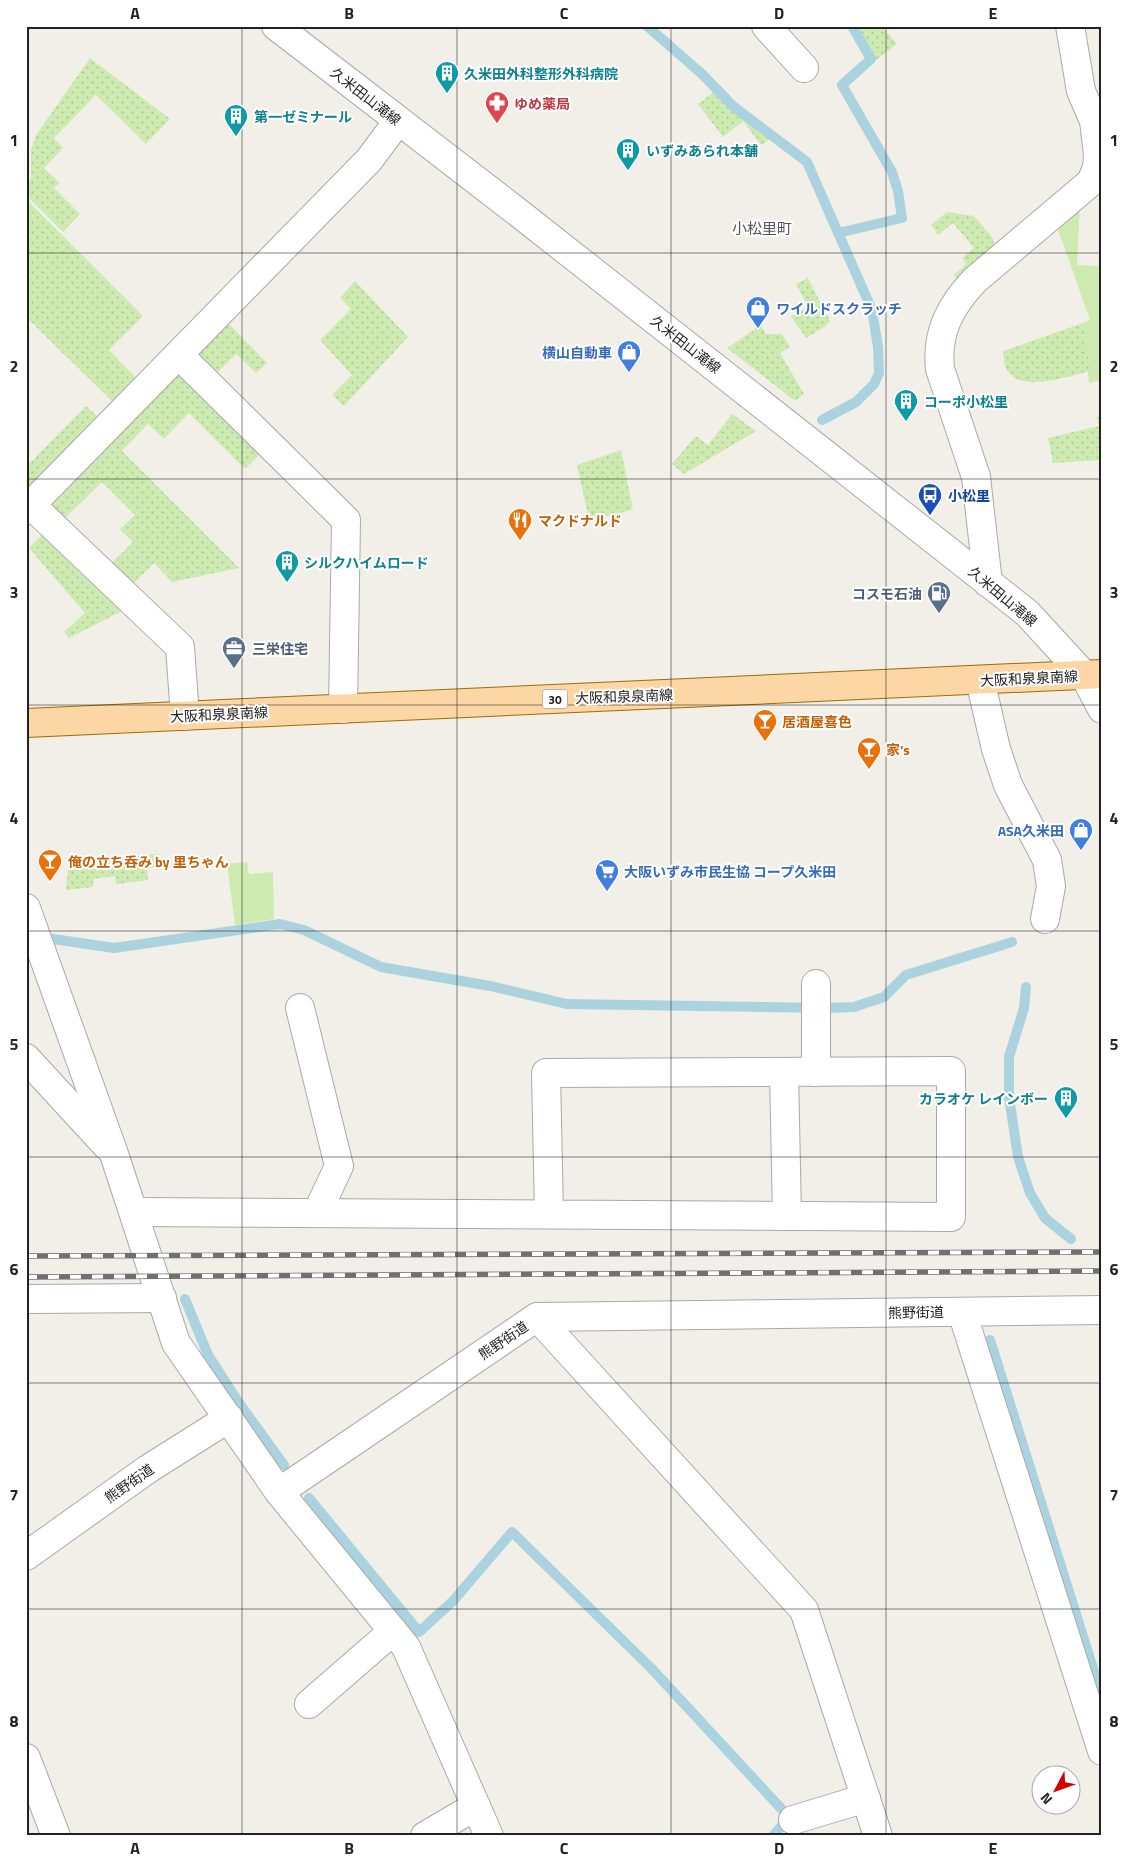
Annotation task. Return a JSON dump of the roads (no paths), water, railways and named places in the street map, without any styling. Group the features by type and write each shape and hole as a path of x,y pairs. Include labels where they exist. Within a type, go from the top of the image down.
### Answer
{"main road":[{"name":"大阪和泉泉南線","path":"28,721 185,716 1093,675"}],"street":[{"name":"久米田山滝線","path":"276,26 520,214 1027,613 1093,675 1102,709"},
{"path":"766,26 804,68"},
{"path":"988,583 976,477 940,369 938,352 940,336 947,317 958,297 981,275 1091,182 1096,175 1098,154 1094,121 1081,91 1070,26"},
{"path":"185,716 180,646 29,508 369,160 398,121"},
{"path":"179,355 346,520 343,709"},
{"path":"980,680 996,749 1008,785 1047,860 1051,886 1045,919"},
{"path":"26,908 114,1154 176,1343 279,1492 406,1647 489,1836"},
{"path":"816,984 816,1072"},
{"path":"300,1008 339,1166 317,1213"},
{"path":"26,1058 114,1154"},
{"path":"134,1212 951,1217 951,1071 546,1073 549,1214"},
{"path":"784,1072 787,1216"},
{"path":"26,1298 162,1298"},
{"name":"熊野街道","path":"279,1492 537,1316 1102,1310"},
{"path":"962,1312 1102,1751"},
{"path":"537,1316 804,1610 878,1836"},
{"name":"熊野街道","path":"26,1556 148,1469 229,1418"},
{"path":"310,1704 393,1631"},
{"path":"27,1760 56,1836"},
{"path":"793,1820 866,1798"},
{"path":"425,1836 476,1806"}],"waterway":[{"path":"647,26 702,74 733,106 807,162 872,310 878,347 879,373 874,384 856,402 822,420"},
{"path":"838,233 902,218 898,191 892,172 842,85 871,59 852,26"},
{"path":"40,937 114,948 280,924 304,930 381,967 490,986 567,1004 827,1008 854,1007 884,997 906,975 1012,942"},
{"path":"1026,987 1024,1008 1009,1057 1009,1097 1018,1157 1030,1193 1045,1218 1071,1239"},
{"path":"185,1299 208,1355 239,1403 284,1465"},
{"path":"990,1340 1102,1697"},
{"path":"309,1498 419,1632 453,1601 512,1532 651,1668 789,1817 773,1836"}],"railway":[{"path":"26,1256 1102,1252"},
{"path":"26,1277 1102,1271"}],"place":[{"name":"久米田外科整形外科病院","path":"447,94"},
{"name":"ゆめ薬局","path":"497,124"},
{"name":"第一ゼミナール","path":"236,137"},
{"name":"いずみあられ本舗","path":"628,171"},
{"name":"ワイルドスクラッチ","path":"758,329"},
{"name":"横山自動車","path":"629,373"},
{"name":"コーポ小松里","path":"906,422"},
{"name":"小松里","path":"930,516"},
{"name":"マクドナルド","path":"520,541"},
{"name":"シルクハイムロード","path":"287,583"},
{"name":"コスモ石油","path":"939,614"},
{"name":"三栄住宅","path":"234,669"},
{"name":"居酒屋喜色","path":"765,742"},
{"name":"家's","path":"869,770"},
{"name":"ASA久米田","path":"1081,851"},
{"name":"俺の立ち呑み by 里ちゃん","path":"50,882"},
{"name":"大阪いずみ市民生協 コープ久米田","path":"607,892"},
{"name":"カラオケ レインボー","path":"1066,1119"}],"district":[{"name":"小松里町","path":"762,228"}]}
